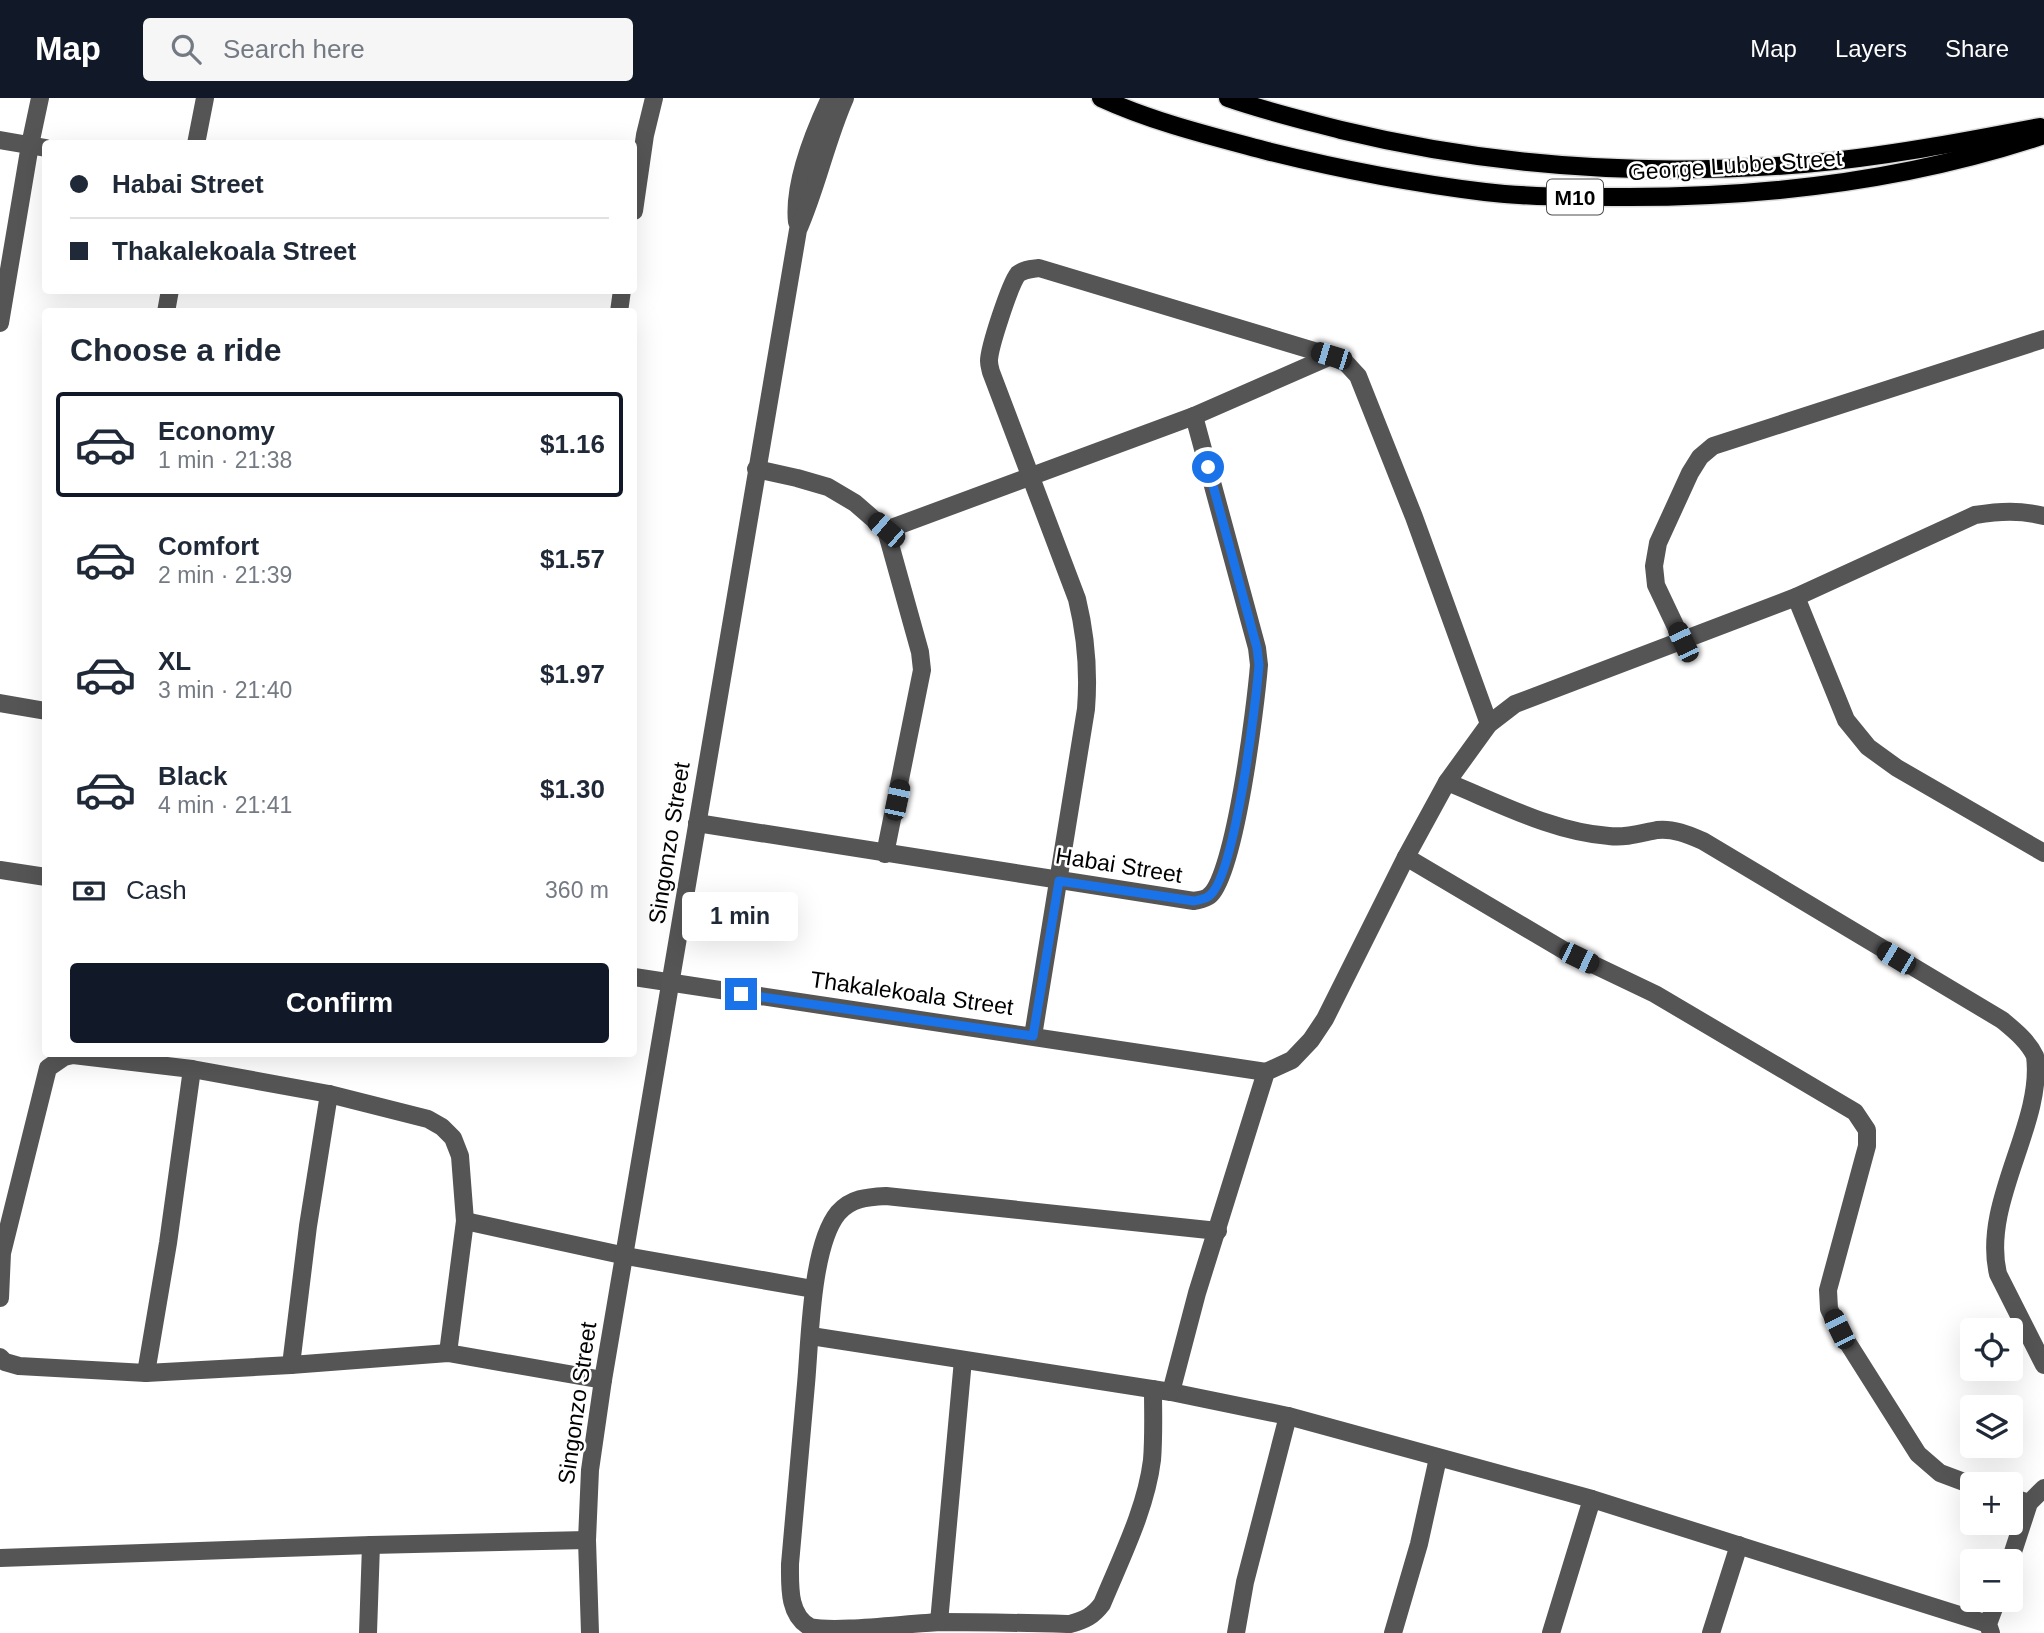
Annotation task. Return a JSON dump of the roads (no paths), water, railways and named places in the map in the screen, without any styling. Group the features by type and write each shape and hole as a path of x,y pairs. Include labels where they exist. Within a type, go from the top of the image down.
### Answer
{"main road":[{"name":"George Lubbe Street","path":"1101,98 1206,135 1327,166 1488,192 1581,197 1663,198 1759,192 1848,182 1938,165 2044,135"},
{"name":"George Lubbe Street","path":"1228,98 1267,112 1473,157 1540,164 1663,170 1805,164 1935,146 2044,126"}],"street":[{"path":"0,323 38,146 40,98"},
{"path":"197,140 205,98"},
{"path":"634,98 653,100 637,193"},
{"name":"Singonzo Street","path":"798,230 798,195 811,146 830,98"},
{"name":"Singonzo Street","path":"590,1633 587,1540 590,1470 603,1380 798,230 824,150 845,98"},
{"path":"0,140 38,146"},
{"path":"1033,1036 1086,709 1088,673 1085,634 1077,599 991,372 989,360 1011,287 1019,273 1039,268 1331,356 1346,363 1358,376 1414,517 1489,724"},
{"path":"1683,642 1656,585 1654,566 1658,543 1690,473 1700,457 1713,446 2044,340"},
{"path":"886,530 1194,416 1331,356"},
{"name":"Habai Street","path":"697,823 1194,901 1209,897 1218,884 1224,867 1238,812 1259,665 1257,648 1194,416"},
{"path":"756,469 828,487 855,503 886,530 920,652 922,670 885,854"},
{"path":"1171,1392 1197,1293 1265,1072 1292,1060 1311,1040 1325,1019 1406,856 1447,782 1489,724 1516,704 1796,597 1975,515 2000,510 2024,511 2044,516"},
{"path":"1796,597 1846,720 1868,747 1897,768 2044,853"},
{"path":"0,703 42,710"},
{"path":"1447,782 1534,818 1572,829 1610,836 1639,835 1659,830 1682,832 1703,841 2002,1020 2021,1037 2035,1055 2042,1078 2042,1108 2000,1224 1994,1258 1998,1274 2044,1365"},
{"path":"1406,856 1565,951 1655,994 1855,1112 1863,1120 1867,1130 1867,1146 1828,1290 1829,1309 1918,1454 1940,1473 1960,1480"},
{"path":"0,870 42,876"},
{"name":"Thakalekoala Street","path":"637,978 1265,1072"},
{"path":"0,1298 1,1252 45,1076 55,1061 67,1057"},
{"path":"90,1057 192,1069 329,1094 428,1119 442,1127 453,1138 460,1156 465,1221 448,1353"},
{"path":"146,1373 168,1243 192,1069"},
{"path":"291,1365 308,1227 329,1094"},
{"path":"1153,1389 1153,1440 1149,1479 1130,1536 1102,1604 1086,1619 1070,1624 939,1622 835,1633 808,1626 797,1615 790,1597 789,1564 813,1289 826,1236 836,1215 849,1202 865,1197 886,1196 1218,1231"},
{"path":"465,1221 626,1256 813,1289"},
{"path":"811,1336 1171,1392 1288,1416 1592,1499 1990,1629"},
{"path":"0,1357 5,1362 19,1366 146,1373 448,1353 603,1380"},
{"path":"939,1622 963,1360"},
{"path":"1236,1633 1245,1581 1288,1416"},
{"path":"1393,1633 1419,1544 1438,1458"},
{"path":"2014,1549 2029,1503 2044,1489"},
{"path":"1552,1633 1592,1499"},
{"path":"2023,1501 2029,1503"},
{"path":"0,1558 587,1540"},
{"path":"369,1633 371,1545"},
{"path":"1711,1633 1739,1545"}]}
